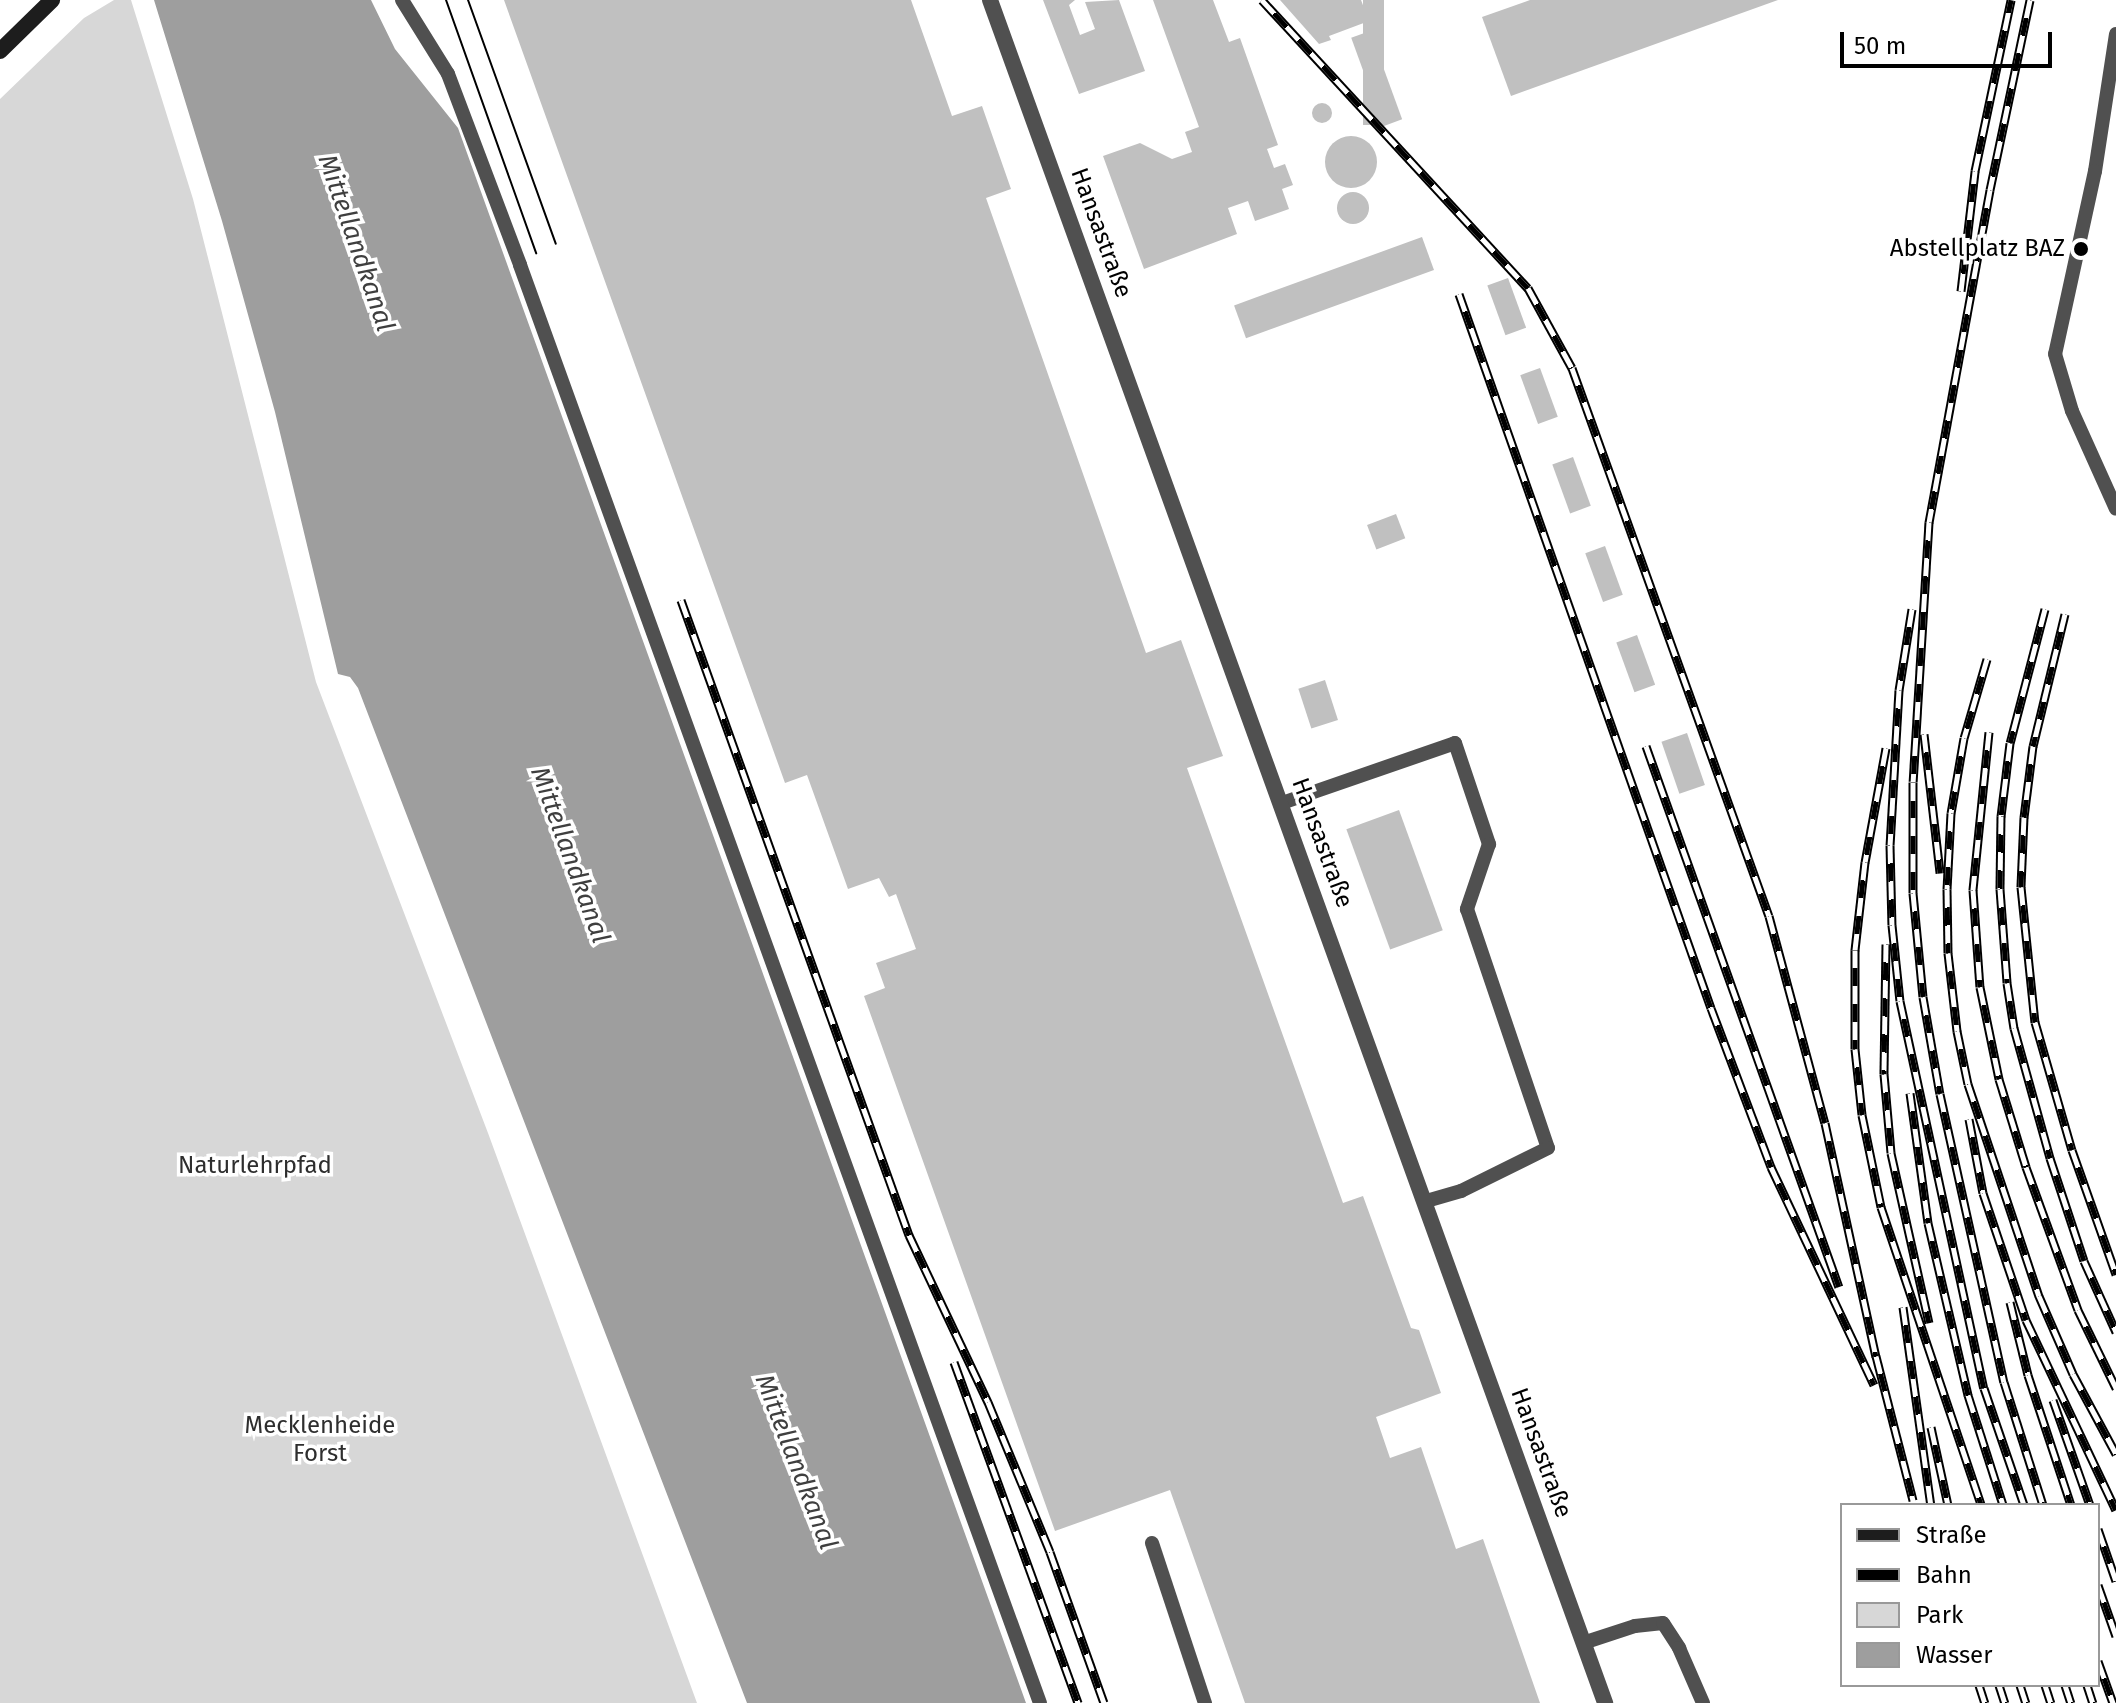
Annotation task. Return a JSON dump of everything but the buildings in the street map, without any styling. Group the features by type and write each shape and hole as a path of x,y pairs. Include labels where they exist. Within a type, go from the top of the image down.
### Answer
{"main road":[{"path":"0,51 52,0"}],"street":[{"name":"Hansastraße","path":"990,0 1605,1703"}],"lane":[{"path":"402,0 448,74 520,265 1040,1703"},
{"path":"2114,496 2072,411 2055,354 2111,100 2116,34"},
{"path":"1282,803 1455,743 1489,844 1467,909 1548,1148 1461,1191 1426,1201"},
{"path":"1152,1543 1205,1703"},
{"path":"1583,1643 1635,1626 1663,1623 1679,1648 1703,1703"}],"green space":[{"name":"Mecklenheide Forst","path":"114,0 131,0 193,199 316,682 488,1133 697,1703 0,1703 0,99 84,18"}],"water":[{"name":"Mittellandkanal","path":"154,0 371,0 395,49 458,128 1026,1703 747,1703 358,688 350,677 338,674 275,412 222,221"}],"tram line":[{"path":"446,0 536,253"},
{"path":"468,0 556,244"}],"railway":[{"path":"1262,0 1528,288 1572,368 1769,916 1825,1123 1876,1356 1913,1500"},
{"path":"1961,291 1975,171 2011,0"},
{"path":"2030,0 1990,190 1929,522 1913,782 1913,893 1923,997 1940,1094 2004,1382 2042,1503"},
{"path":"1459,294 1711,1008 1771,1167 1874,1385"},
{"path":"681,600 909,1235 988,1402 1050,1552 1104,1703"},
{"path":"1912,609 1899,690 1890,845 1892,925 1900,1001 1984,1388 2023,1503"},
{"path":"2045,609 2010,743 2001,816 2000,889 2007,983 2014,1028 2050,1158 2084,1261 2116,1332"},
{"path":"2065,614 2033,746 2024,817 2021,887 2035,1022 2072,1150 2116,1274"},
{"path":"1987,659 1964,738 1951,813 1948,953 1957,1031 1968,1084 2039,1296 2073,1374 2116,1454"},
{"path":"1989,732 1973,890 1980,987 1999,1079 2026,1167 2078,1310 2116,1388"},
{"path":"1924,734 1940,873"},
{"path":"1646,746 1839,1287"},
{"path":"1886,748 1865,862 1855,950 1855,1049 1862,1115 1881,1207 1980,1503"},
{"path":"1886,944 1884,1074 1891,1153 1929,1323"},
{"path":"1910,1093 1928,1223 1968,1395 2002,1503"},
{"path":"1969,1119 1983,1193 2026,1320 2116,1510"},
{"path":"2010,1302 2028,1375 2070,1503"},
{"path":"1903,1307 1931,1503"},
{"path":"954,1362 1078,1703"},
{"path":"2053,1400 2089,1503"},
{"path":"1931,1427 1948,1503"},
{"path":"2100,1535 2116,1581"},
{"path":"2100,1591 2116,1636"},
{"path":"2100,1667 2113,1703"},
{"path":"1980,1687 1985,1703"},
{"path":"2000,1687 2005,1703"},
{"path":"2021,1687 2026,1703"},
{"path":"2046,1687 2051,1703"},
{"path":"2066,1687 2071,1703"},
{"path":"2088,1687 2093,1703"}],"place":[{"name":"Abstellplatz BAZ","path":"2081,249"}],"park label":[{"name":"Naturlehrpfad","path":"255,1166"}]}
